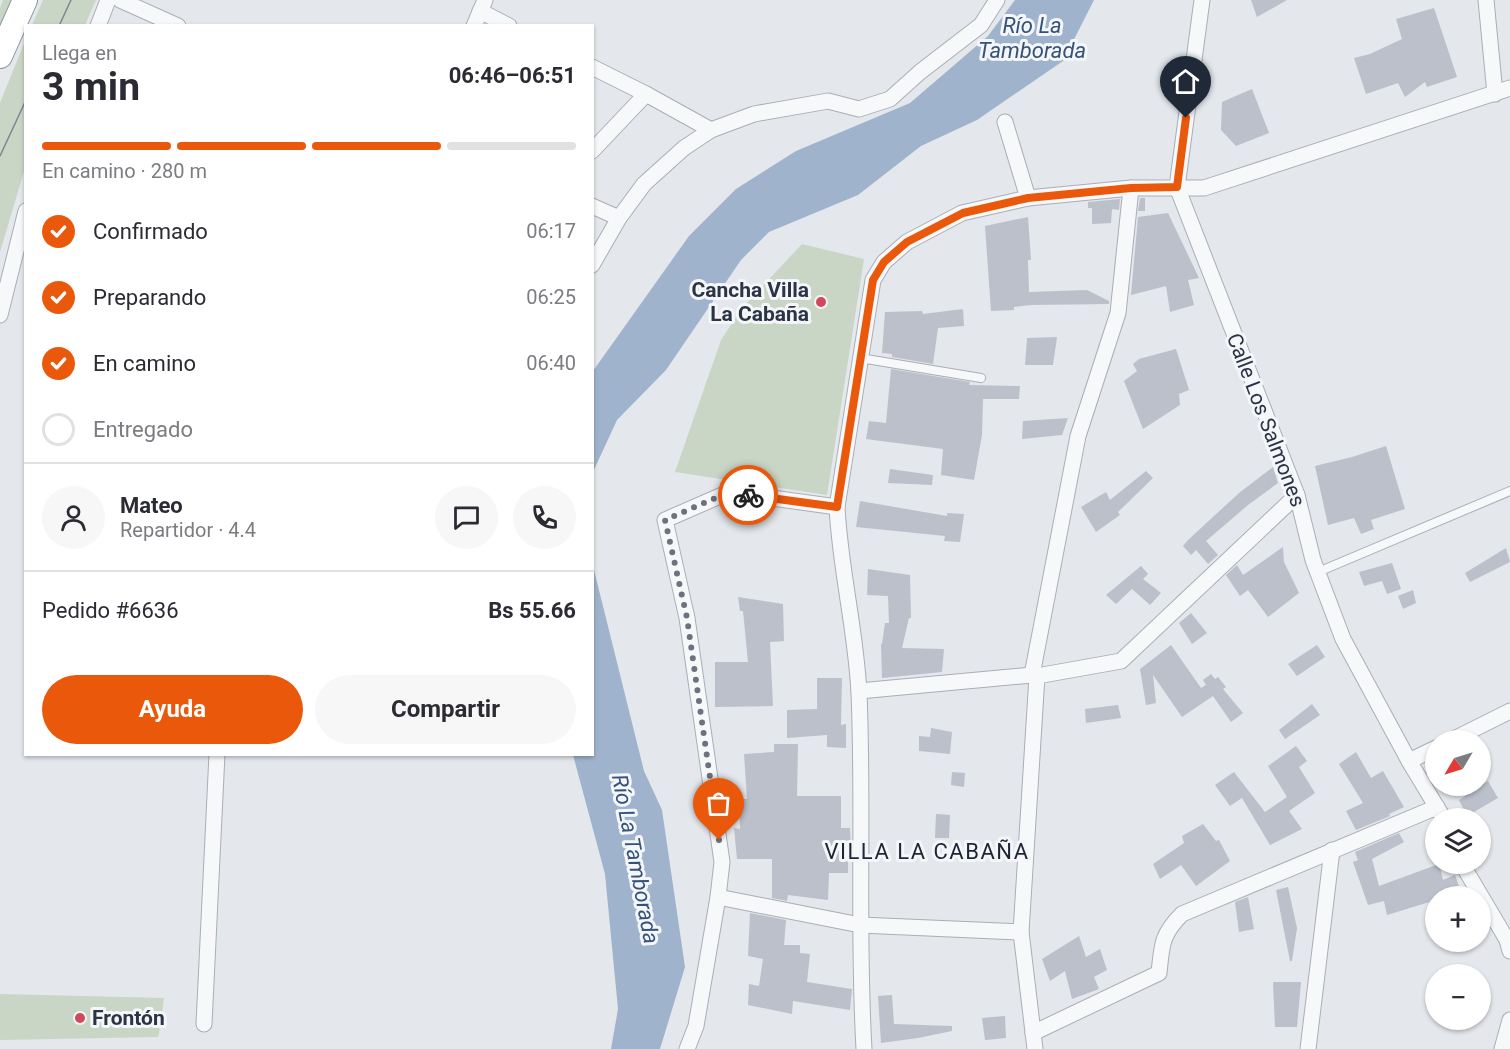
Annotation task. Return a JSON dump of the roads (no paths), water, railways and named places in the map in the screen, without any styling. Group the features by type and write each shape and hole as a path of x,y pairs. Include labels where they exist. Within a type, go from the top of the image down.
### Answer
{"highway":[{"path":"0,56 25,0"}],"street":[{"path":"99,24 108,0"},
{"path":"120,0 174,24"},
{"path":"594,262 619,218 644,184 684,148 711,130 754,114 786,108 828,101 859,109 890,99 920,72 981,25 998,0"},
{"name":"Calle Los Salmones","path":"1202,0 1177,187 1297,495 1318,572 1343,639 1409,761 1438,808"},
{"path":"1486,0 1495,94"},
{"path":"480,12 505,24"},
{"path":"594,68 711,130"},
{"path":"864,1049 860,926 859,691 839,541 837,507 873,280 884,262 907,242 963,213 1028,198 1131,188 1204,188 1510,88"},
{"path":"594,150 646,94"},
{"path":"1005,122 1028,198"},
{"path":"1131,188 1118,313 1078,436 1034,676 1021,932 1034,1041 1159,973 1163,938 1171,924 1182,914 1332,850 1425,818"},
{"path":"594,207 619,218"},
{"path":"0,315 24,219"},
{"path":"687,1049 696,1026 722,862 687,618 665,520 729,492 837,507"},
{"path":"859,691 1034,676 1121,661 1297,495"},
{"path":"1471,730 1510,711"},
{"path":"1409,761 1425,753"},
{"path":"204,1024 217,756"},
{"path":"1308,1049 1332,850"},
{"path":"1468,874 1507,940 1510,951"},
{"path":"718,897 860,926 1021,932"},
{"path":"1502,1049 1510,1020"}],"lane":[{"path":"860,358 981,378"},
{"path":"1318,572 1510,491"}],"water":[{"name":"Río La Tamborada","path":"1015,0 1094,0 1063,61 977,120 921,146 858,195 769,232 741,260 666,370 617,420 594,470 594,370 689,236 736,189 796,151 910,103 988,36"},
{"name":"Río La Tamborada","path":"594,570 644,771 662,810 685,967 660,1049 611,1049 618,1009 605,874 573,756 594,756"}],"tram line":[{"path":"60,24 71,0"},
{"path":"0,156 24,104"}],"place":[{"name":"Cancha Villa La Cabaña","path":"821,302"},
{"name":"Frontón","path":"80,1018"}],"district":[{"name":"VILLA LA CABAÑA","path":"927,851"}]}
